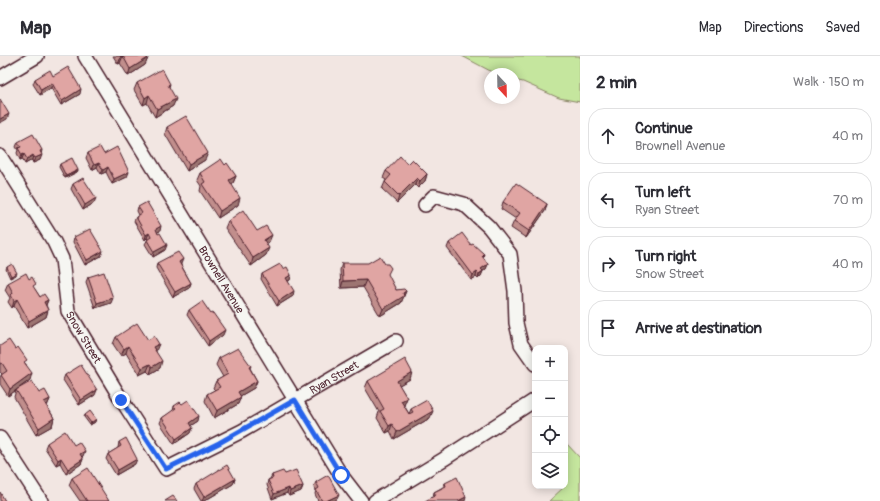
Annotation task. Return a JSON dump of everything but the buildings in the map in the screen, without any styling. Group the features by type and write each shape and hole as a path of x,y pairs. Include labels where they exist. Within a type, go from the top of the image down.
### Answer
{"street":[{"path":"0,78 37,56"},
{"name":"Brownell Avenue","path":"85,56 341,475 361,501"},
{"name":"Snow Street","path":"0,156 54,242 62,259 68,311 121,400 166,469"},
{"path":"425,205 434,196 464,204 489,227 510,254 515,291 516,323 521,344 532,360"},
{"name":"Ryan Street","path":"166,469 219,443 396,341"},
{"path":"375,501 444,459 532,402"},
{"path":"0,438 41,501"}],"green space":[{"path":"462,56 580,56 580,102 559,98 520,81 520,68 485,68"},
{"path":"568,445 580,458 580,501 549,501 562,489 568,489"}],"route":[{"path":"121,400 166,469 242,431 295,400 341,475"}]}
